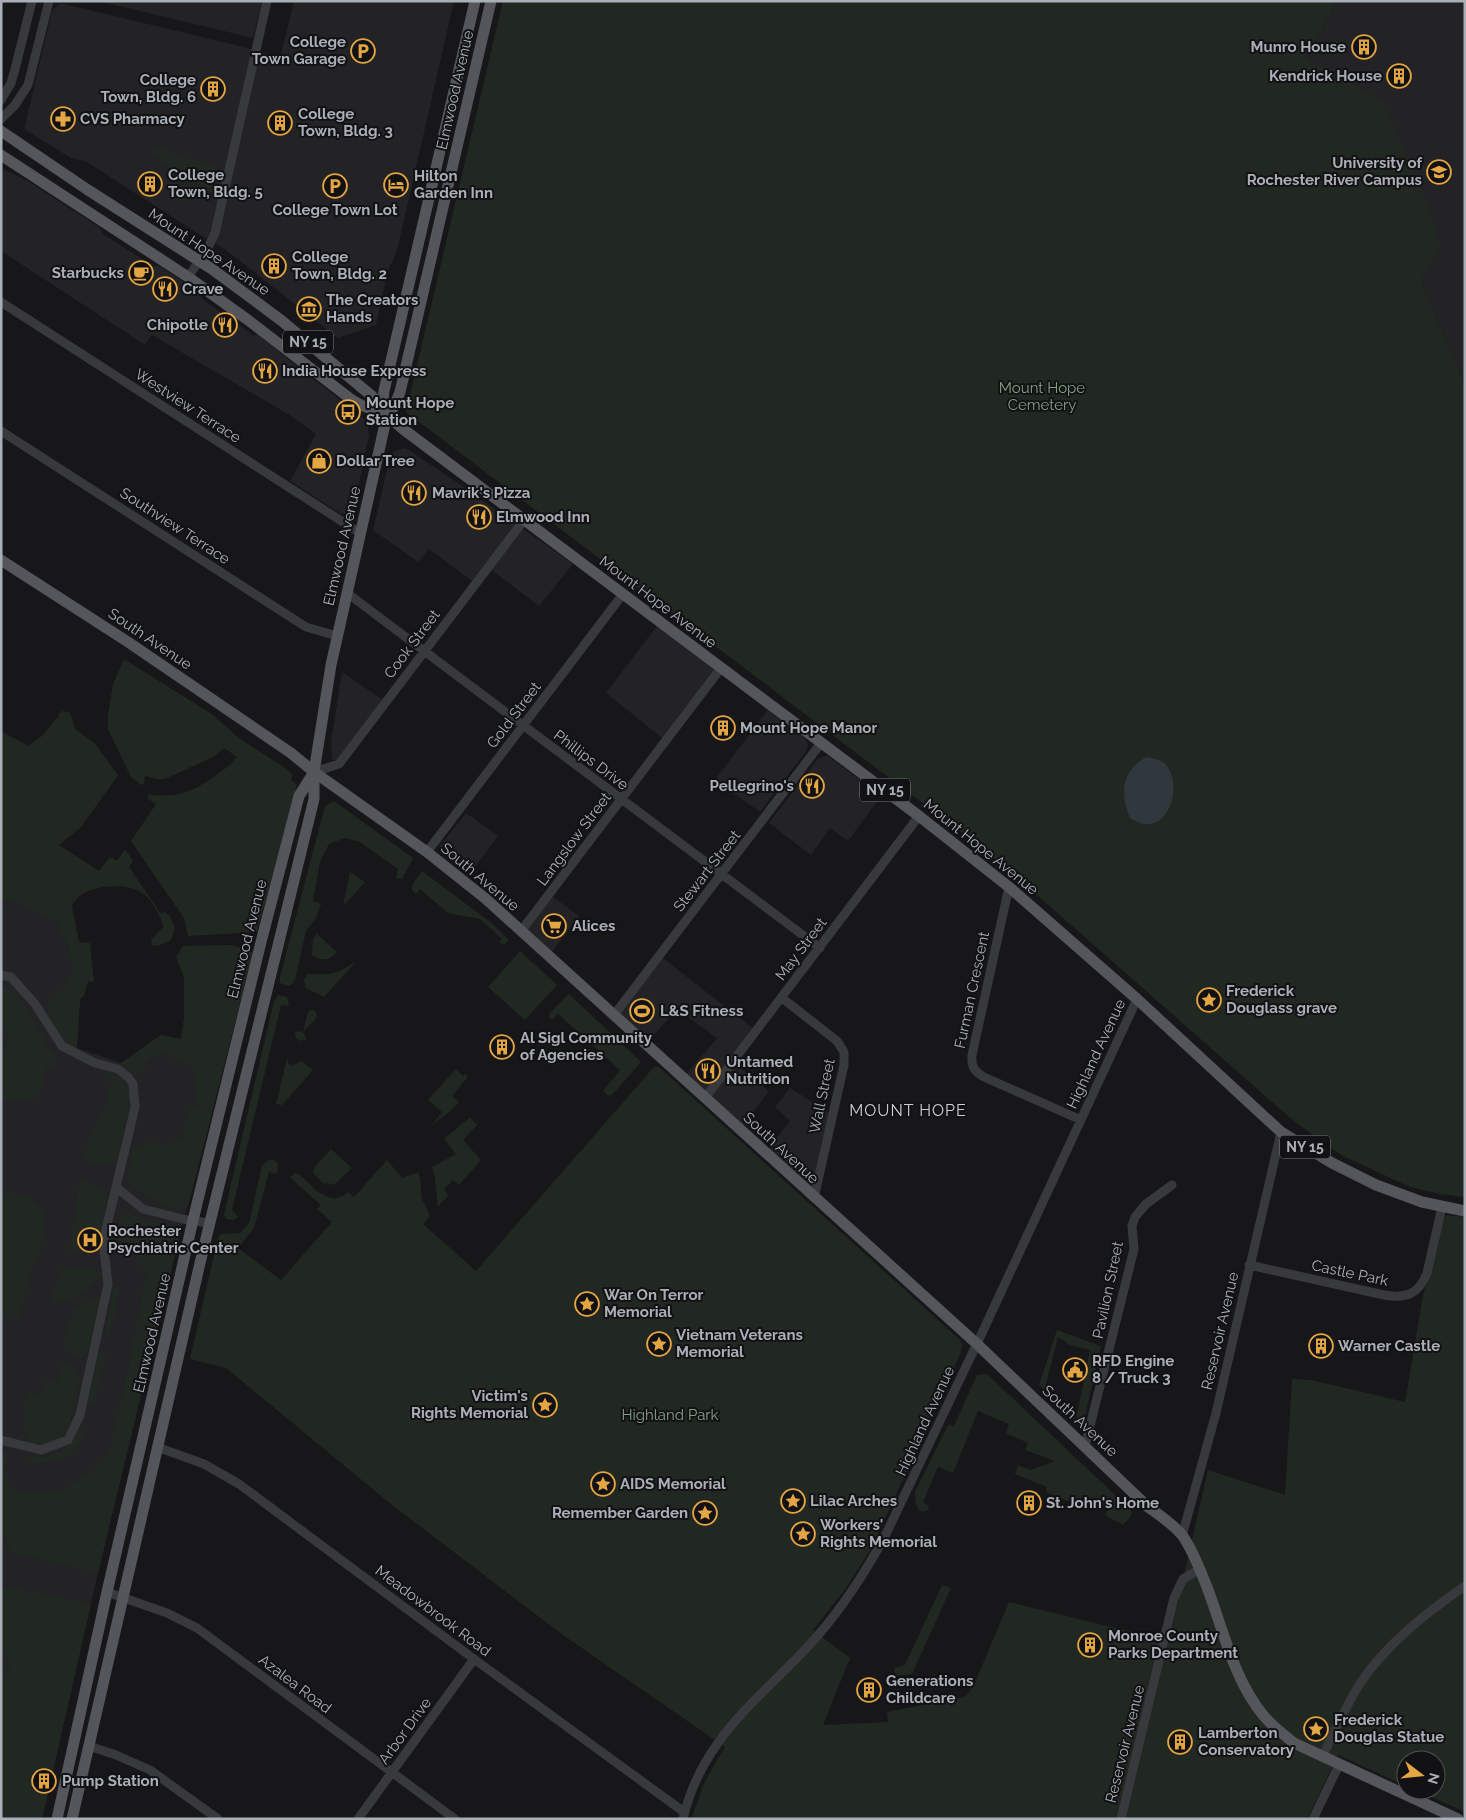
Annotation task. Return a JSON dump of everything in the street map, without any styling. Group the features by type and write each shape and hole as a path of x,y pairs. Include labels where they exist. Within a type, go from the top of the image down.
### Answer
{"main road":[{"name":"Elmwood Avenue","path":"387,415 383,401 384,390 475,1"},
{"name":"Elmwood Avenue","path":"72,1819 209,1224 314,799 314,772 337,636 387,415 394,407 400,392 491,1"},
{"name":"Mount Hope Avenue","path":"1,131 88,190 200,261 289,326 366,390 387,415 919,816 1009,887 1137,999 1281,1132 1332,1163 1376,1185 1422,1202 1465,1210"},
{"name":"Mount Hope Avenue","path":"1,155 188,277 248,320 352,400 387,415"},
{"name":"South Avenue","path":"1,560 250,724 426,852 486,899 977,1344 1147,1506 1182,1536 1200,1569 1240,1677 1249,1695 1277,1730 1294,1743 1458,1819"},
{"name":"Elmwood Avenue","path":"58,1819 193,1220 299,796 314,772"}],"street":[{"path":"1,100 14,73 32,1"},
{"path":"1,119 15,105 28,85 49,1"},
{"path":"188,277 207,250 218,224 267,1"},
{"name":"Westview Terrace","path":"1,302 360,533"},
{"name":"Southview Terrace","path":"1,430 306,627 337,636"},
{"name":"Cook Street","path":"314,772 339,764 524,520"},
{"name":"Phillips Drive","path":"347,593 820,948"},
{"name":"Gold Street","path":"426,852 623,594"},
{"name":"Langslow Street","path":"521,931 721,668"},
{"name":"Stewart Street","path":"614,1015 821,743"},
{"name":"May Street","path":"705,1098 919,816"},
{"name":"Furman Crescent","path":"1009,887 972,1055 972,1067 984,1077 1081,1120"},
{"path":"1,975 11,977 35,1004 62,1046 95,1063 118,1069 128,1077 132,1084 135,1107 103,1242 108,1284 80,1414 68,1440 42,1450 1,1440"},
{"name":"Wall Street","path":"782,998 837,1041 844,1052 844,1066 814,1198"},
{"name":"Highland Avenue","path":"684,1815 699,1776 718,1743 737,1720 819,1635 854,1589 885,1536 977,1344 1137,999"},
{"name":"Reservoir Avenue","path":"1182,1536 1216,1413 1281,1132"},
{"name":"Pavilion Street","path":"1085,1446 1134,1248 1132,1226 1140,1210 1172,1185"},
{"path":"116,1188 143,1209 209,1224"},
{"name":"Castle Park","path":"1249,1265 1384,1295 1403,1296 1419,1289 1423,1282 1442,1207"},
{"name":"Meadowbrook Road","path":"157,1447 204,1464 234,1480 684,1815"},
{"name":"Reservoir Avenue","path":"1121,1819 1174,1598 1183,1579 1200,1569"},
{"path":"1322,1756 1359,1686 1386,1652 1417,1622 1465,1586"},
{"name":"Azalea Road","path":"108,1592 167,1612 197,1628 455,1819"},
{"name":"Arbor Drive","path":"358,1819 474,1659"},
{"path":"89,1746 116,1755 150,1770 218,1819"},
{"path":"1313,1819 1339,1765"}],"shaded area":[{"path":"98,1 262,1 253,38"},
{"path":"294,1 454,1 398,246 394,259 388,269 376,325 338,338 226,250 87,162 71,158 24,129 52,11 59,4 244,47 280,58"},
{"name":"University of Rochester River Campus","path":"1337,1 1465,1 1465,385 1421,281 1441,246 1306,59"},
{"path":"1,168 28,181 100,228 103,234 153,266 159,266 199,292 202,299 253,335 258,335 364,419 368,427 369,436 353,512 349,515 340,513 290,481 316,434 288,414 152,335 145,345 1,251"},
{"path":"403,448 458,483 573,564 539,606 485,565 472,581 429,549 418,562 373,530 390,457 393,452"},
{"path":"660,622 721,668 666,741 606,693"},
{"path":"342,672 383,700 336,762 332,759 331,742"},
{"path":"768,710 804,737 808,745 807,750 760,812 715,780"},
{"name":"Rochester Psychiatric Center","path":"63,711 70,713 75,729 95,744 118,775 81,827 47,854 80,999 77,1048 121,1063 161,1035 227,1050 98,1573 42,1819 1,1819 1,731 28,746 42,736 59,716 58,714"},
{"path":"828,756 881,796 848,841 830,828 811,855 769,823 818,759"},
{"path":"1146,757 1161,761 1169,769 1173,780 1173,793 1170,805 1164,816 1155,823 1144,824 1130,818 1124,792 1127,776"},
{"path":"466,813 498,836 472,871 439,847"},
{"path":"549,894 579,916 549,956 521,931"},
{"path":"659,955 755,1030 732,1061 769,1091 740,1130 683,1078 717,1038 677,1009 646,1044 614,1015"},
{"path":"790,1088 833,1115 814,1198 765,1153 790,1121 775,1107"}],"green space":[{"name":"Mount Hope Cemetery","path":"503,1 1337,1 1306,59 1373,95 1385,106 1423,194 1441,246 1421,281 1465,385 1465,1197 1440,1194 1410,1187 1343,1156 1326,1145 1288,1116 1020,880 970,839 406,412"},
{"path":"153,146 182,157 216,165 211,191 153,156"},
{"path":"124,659 213,715 240,739 287,769 292,775 291,780 297,785 257,932 188,936 184,918 131,841 156,804 148,799 148,794 167,796 192,790 222,771 237,757 224,748 213,757 165,779 145,776 144,784 141,785 131,777 108,729 108,715 113,684"},
{"path":"63,711 70,713 75,729 95,744 118,775 81,827 59,845 99,871 110,857 117,861 125,849 133,861 129,867 161,914 164,912 170,916 175,928 171,940 158,946 152,945 151,940 163,927 159,914 144,894 126,887 116,886 94,889 77,899 72,906 79,942 90,943 94,982 88,981 84,996 80,999 77,1048 67,1042 58,1031 46,1007 66,986 73,971 68,946 58,923 22,905 1,899 1,731 28,746 42,736 59,716 58,714"},
{"path":"334,801 413,858 402,879 396,878 398,869 360,842 345,838 329,844 320,861 313,901 321,904 316,918 306,931 295,980 288,986 280,983 280,977 325,806"},
{"path":"422,871 489,921 509,940 505,944 499,943 502,939 480,919 448,913 420,889 416,894 412,890 412,885"},
{"path":"350,872 365,882 343,906"},
{"path":"317,934 337,952 331,957 322,959 312,955 313,939"},
{"path":"232,945 253,952 189,1203 185,1208 181,1209 157,1203 149,1195 134,1189 127,1179 133,1149 150,1142 173,1146 175,1140 182,1137 189,1107 197,1108 197,1088 191,1063 184,1064 176,1058 167,1055 164,1051 145,1061 147,1068 138,1074 121,1063 161,1035 181,1039 184,1018 184,977 176,957 183,946"},
{"path":"520,951 557,985 525,1020 488,987"},
{"path":"356,962 324,997 306,988 304,980 307,974 329,974 340,971"},
{"path":"1,983 19,997 44,1037 41,1043 57,1057 53,1068 46,1067 38,1099 31,1097 30,1101 17,1098 15,1103 1,1099 1,1052 4,1052 8,1035 3,1033 5,1024 1,1022"},
{"path":"569,994 641,1062 611,1096 603,1091 620,1070 558,1014 553,1019 549,1018 549,1014"},
{"path":"278,995 287,997 289,1005 281,1005 232,1210 238,1217 234,1220 226,1219 224,1214 274,1001"},
{"path":"312,1010 316,1012 317,1017 303,1032 308,1012"},
{"path":"297,1031 303,1032 307,1039 300,1041 296,1038 295,1033"},
{"path":"287,1059 289,1064 293,1065 302,1061 313,1070 282,1105 276,1104"},
{"name":"Highland Park","path":"654,1067 659,1067 959,1339 962,1344 961,1352 872,1547 846,1588 813,1630 850,1658 823,1725 888,1722 887,1712 965,1697 973,1687 1009,1602 1169,1641 1208,1470 1285,1495 1292,1379 1311,1380 1405,1402 1423,1296 1443,1218 1447,1215 1465,1217 1465,1812 1438,1800 1446,1800 1446,1750 1396,1750 1396,1781 1338,1755 1307,1819 691,1819 705,1781 725,1747 563,1635 392,1505 226,1368 190,1359 218,1238 221,1234 240,1233 249,1223 262,1166 268,1160 274,1160 278,1164 277,1174 269,1172 254,1228 238,1248 281,1280 332,1222 317,1209 321,1205 289,1178 295,1173 300,1175 316,1190 328,1197 341,1197 348,1192 354,1197 387,1160 402,1178 419,1172 422,1199 430,1216 423,1224 476,1271"},
{"path":"456,1069 463,1076 466,1074 468,1077 452,1096 459,1102 432,1125 442,1112 428,1100"},
{"path":"107,1072 113,1073 125,1082 129,1090 130,1101 119,1153 113,1163 102,1165 84,1160 90,1135 101,1116 112,1080 104,1078"},
{"path":"470,1117 477,1125 463,1140 481,1160 459,1185 453,1180 444,1190 449,1195 438,1207 432,1167 456,1154 444,1139"},
{"path":"331,1149 352,1168 334,1185 324,1184 313,1173 314,1168"},
{"path":"80,1179 105,1190 107,1202 98,1247 92,1252 82,1253 68,1250 64,1242 71,1242"},
{"path":"1,1191 32,1199 39,1204 43,1212 43,1238 37,1263 33,1262 18,1321 1,1317"},
{"path":"127,1212 140,1218 181,1227 98,1573 11,1552 1,1528 1,1451 8,1452 3,1471 13,1490 33,1494 61,1491 97,1468 110,1450 131,1357 147,1269 138,1265 136,1256 128,1250 115,1248 118,1219"},
{"path":"60,1269 94,1269 99,1273 94,1285 73,1300 64,1298 59,1302 52,1301"},
{"path":"113,1287 119,1287 119,1296 109,1334 105,1333"},
{"path":"101,1299 88,1353 80,1357 73,1355 64,1348 72,1315 83,1304"},
{"path":"1057,1330 1101,1346 1083,1425 1076,1419 1090,1350 1070,1345 1058,1337 1045,1388 1047,1392 1039,1385"},
{"path":"99,1351 106,1353 93,1407 87,1402"},
{"path":"68,1362 81,1375 68,1429 60,1439 45,1445 30,1444 23,1418 28,1392 42,1395 46,1379 58,1382 62,1366"},
{"path":"987,1374 1130,1509 1132,1512 1131,1516 1123,1525 1105,1515 1109,1507 1083,1495 1078,1505 1046,1492 1047,1487 1015,1474 1018,1465 1031,1470 1055,1461 1025,1450 1028,1443 1006,1433 1009,1424 978,1411 953,1473 938,1467 923,1502 929,1506 928,1510 923,1512 919,1510 916,1504 915,1492 948,1425 954,1426 977,1375"},
{"path":"80,1429 87,1431 77,1447 62,1458 42,1463 23,1461 27,1455 44,1457 58,1452 70,1443"},
{"path":"942,1585 951,1588 912,1674 896,1676 894,1668 905,1665"},
{"path":"6,1587 91,1604 42,1819 1,1819 1,1674 12,1667 1,1655 1,1591"}],"place":[{"name":"Munro House","path":"1364,47"},
{"name":"College Town Garage","path":"363,51"},
{"name":"Kendrick House","path":"1399,76"},
{"name":"College Town, Bldg. 6","path":"213,89"},
{"name":"CVS Pharmacy","path":"63,119"},
{"name":"College Town, Bldg. 3","path":"280,123"},
{"name":"University of Rochester River Campus","path":"1439,172"},
{"name":"College Town, Bldg. 5","path":"150,184"},
{"name":"Hilton Garden Inn","path":"396,185"},
{"name":"College Town Lot","path":"335,186"},
{"name":"College Town, Bldg. 2","path":"274,266"},
{"name":"Starbucks","path":"141,273"},
{"name":"Crave","path":"165,289"},
{"name":"The Creators Hands","path":"309,309"},
{"name":"Chipotle","path":"225,325"},
{"name":"India House Express","path":"265,371"},
{"name":"Mount Hope Station","path":"348,412"},
{"name":"Dollar Tree","path":"319,461"},
{"name":"Mavrik's Pizza","path":"414,493"},
{"name":"Elmwood Inn","path":"479,517"},
{"name":"Mount Hope Manor","path":"723,728"},
{"name":"Pellegrino's","path":"812,786"},
{"name":"Alices","path":"554,926"},
{"name":"Frederick Douglass grave","path":"1209,1000"},
{"name":"L&S Fitness","path":"642,1011"},
{"name":"Al Sigl Community of Agencies","path":"502,1047"},
{"name":"Untamed Nutrition","path":"708,1071"},
{"name":"Rochester Psychiatric Center","path":"90,1240"},
{"name":"War On Terror Memorial","path":"587,1304"},
{"name":"Vietnam Veterans Memorial","path":"659,1344"},
{"name":"Warner Castle","path":"1321,1346"},
{"name":"RFD Engine 8 / Truck 3","path":"1075,1370"},
{"name":"Victim's Rights Memorial","path":"545,1405"},
{"name":"AIDS Memorial","path":"603,1484"},
{"name":"Lilac Arches","path":"793,1501"},
{"name":"St. John's Home","path":"1029,1503"},
{"name":"Remember Garden","path":"705,1513"},
{"name":"Workers' Rights Memorial","path":"803,1534"},
{"name":"Monroe County Parks Department","path":"1090,1645"},
{"name":"Generations Childcare","path":"869,1690"},
{"name":"Frederick Douglas Statue","path":"1316,1729"},
{"name":"Lamberton Conservatory","path":"1180,1742"},
{"name":"Pump Station","path":"44,1781"}],"district":[{"name":"MOUNT HOPE","path":"908,1110"}]}
